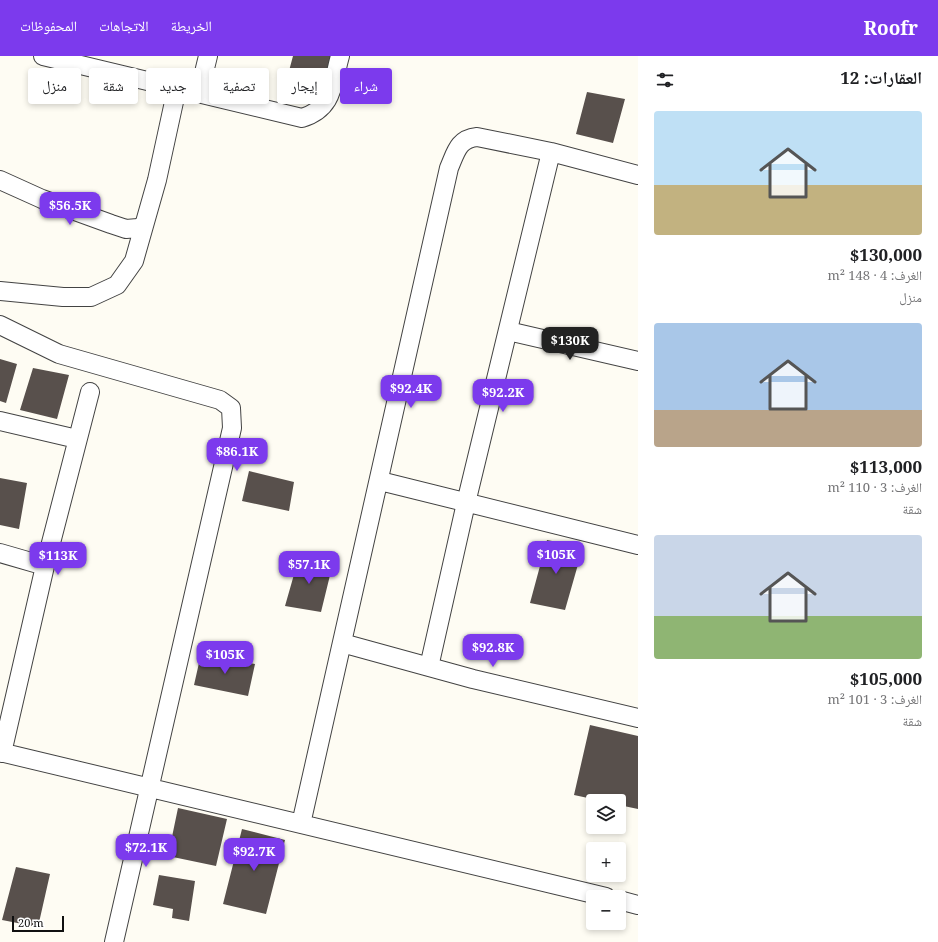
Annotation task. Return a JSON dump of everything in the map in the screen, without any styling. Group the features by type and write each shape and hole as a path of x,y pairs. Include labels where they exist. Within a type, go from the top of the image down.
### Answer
{"street":[{"path":"43,56 83,61 146,79"},
{"path":"201,85 208,56"},
{"path":"201,93 302,118 315,114 327,103 340,56"},
{"path":"0,291 62,297 91,297 117,285 134,260 157,180 174,104"},
{"path":"301,824 380,481 449,168 458,147 467,138 477,137 551,152 638,175"},
{"path":"429,667 466,503 551,152"},
{"path":"0,180 42,199 126,229 138,228 144,225"},
{"path":"0,325 59,354 220,400 231,408 232,428 148,788 114,942"},
{"path":"508,331 638,361"},
{"path":"90,392 45,566 1,753 586,892"},
{"path":"0,421 77,438"},
{"path":"380,481 638,545"},
{"path":"0,553 45,566"},
{"path":"342,643 429,667 638,718"},
{"path":"626,902 638,905"}],"building":[{"path":"293,56 336,56 332,71 332,68 290,68"},
{"path":"587,92 625,99 613,143 576,134"},
{"path":"310,104 323,104 322,107"},
{"path":"0,359 17,364 6,403 0,401"},
{"path":"33,368 69,375 57,419 20,410"},
{"path":"249,471 294,482 289,511 242,501"},
{"path":"0,478 27,483 19,529 0,525"},
{"path":"547,540 583,547 565,610 530,603"},
{"path":"299,557 333,563 321,612 285,606"},
{"path":"201,654 255,664 248,696 194,685"},
{"path":"590,725 638,736 638,809 626,806 626,794 586,794 586,798 574,795"},
{"path":"178,808 227,819 216,866 168,856"},
{"path":"242,829 285,840 266,914 223,904"},
{"path":"16,867 50,874 38,927 2,920"},
{"path":"159,875 195,881 189,921 172,918 173,909 153,905"}]}
